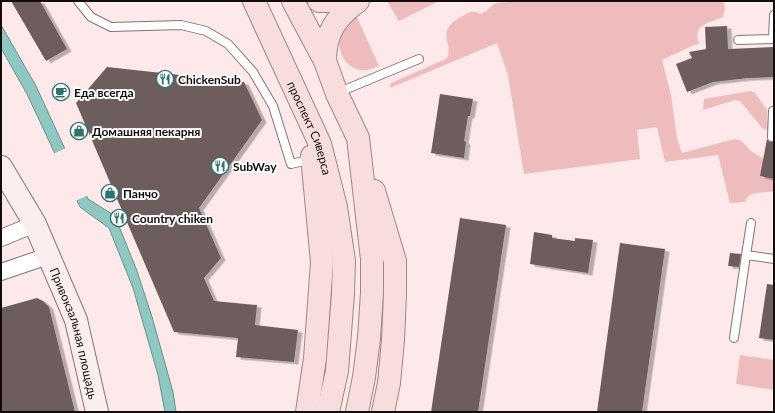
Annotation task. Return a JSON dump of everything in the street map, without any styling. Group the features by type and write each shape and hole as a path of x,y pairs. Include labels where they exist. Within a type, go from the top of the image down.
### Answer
{"main road":[{"name":"проспект Сиверса","path":"254,1 320,144 336,207 344,261 341,335 337,371 328,412"},
{"path":"293,1 325,61 337,94 358,138 395,261 393,340 389,383 383,412"},
{"path":"319,1 329,1"},
{"path":"325,61 325,48 328,36 334,24 344,11 358,1"},
{"path":"297,93 313,158 322,262 315,358 307,412"},
{"path":"357,412 364,377 369,338 372,293 372,259 358,138"},
{"name":"Привокзальная площадь","path":"1,167 35,224 76,320 97,412"}],"street":[{"path":"1,238 35,224"},
{"name":"Привокзальная площадь","path":"1,272 48,256"}],"lane":[{"path":"78,1 91,17 111,27 181,25 206,31 228,44 253,72 273,106 291,164 313,158"},
{"path":"738,40 773,39 774,15"},
{"path":"337,94 419,59"},
{"path":"773,111 772,137 774,137"},
{"path":"734,338 751,223"},
{"path":"746,255 774,259"}],"shaded area":[{"path":"387,1 439,1 399,21"},
{"path":"517,1 723,1 725,8 723,17 707,23 699,28 697,36 699,44 662,60 671,95 677,139 682,153 731,140 740,140 764,159 760,176 774,179 774,191 750,195 745,202 730,203 718,155 665,162 657,127 637,130 640,159 524,174 508,75 497,43 390,88 391,83 446,59 449,48 447,33 449,27 454,22 469,13 476,12 481,14 497,3"},
{"path":"356,15 379,66 368,70 354,68 348,64 344,59 339,45 339,38 344,25"},
{"path":"751,91 755,93 767,110 768,130 763,129 740,101 735,100 703,110 704,99"},
{"path":"740,355 774,360 774,390 736,384"}],"water":[{"path":"1,25 36,86 88,199 115,216 137,271 152,317 173,392 176,412 165,412 158,375 133,288 109,228 80,207 27,94 1,48"}],"pier":[{"path":"66,148 89,195 75,201 53,154"}],"building":[{"path":"11,1 40,1 67,49 46,61"},
{"path":"727,26 728,49 774,47 774,77 713,82 687,92 676,64 692,58 689,52 706,49 705,27"},
{"path":"107,67 244,82 262,120 199,208 221,258 204,278 214,301 257,305 255,325 298,330 294,362 236,357 238,338 174,332 76,103"},
{"path":"440,94 473,99 470,116 468,116 464,141 466,142 464,158 431,153"},
{"path":"767,139 770,142 774,142 774,179 760,176"},
{"path":"460,218 506,225 478,412 431,412"},
{"path":"534,232 552,235 552,238 575,241 575,238 593,240 588,273 530,264"},
{"path":"620,243 665,249 642,412 597,412"},
{"path":"730,253 741,254 739,267 728,266"},
{"path":"767,284 774,285 774,340 759,338"},
{"path":"37,298 49,307 75,412 1,412 1,308"}],"place":[{"name":"ChickenSub","path":"165,79"},
{"name":"Еда всегда","path":"61,92"},
{"name":"Домашняя пекарня","path":"79,131"},
{"name":"SubWay","path":"220,166"},
{"name":"Панчо","path":"110,193"},
{"name":"Country chiken","path":"119,218"}]}
